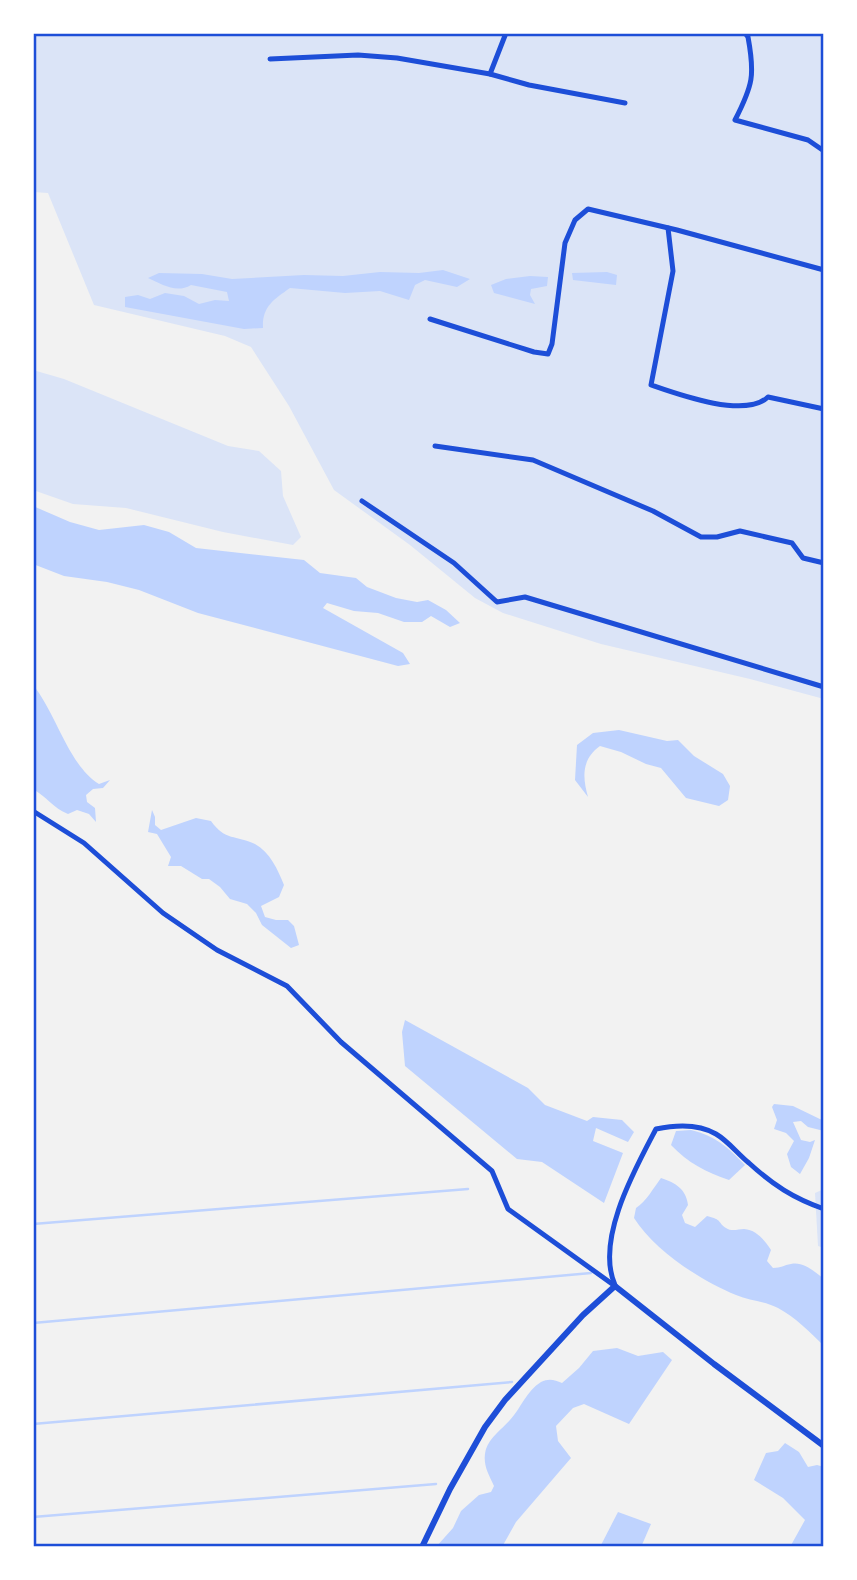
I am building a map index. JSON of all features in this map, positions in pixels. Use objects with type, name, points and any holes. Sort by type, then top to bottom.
[{"type":"street","points":[[491,74],[506,33]]},
{"type":"street","points":[[745,33],[754,69],[748,95],[735,120],[808,140],[824,150]]},
{"type":"street","points":[[270,59],[358,55],[397,58],[491,74],[529,85],[625,103]]},
{"type":"street","points":[[430,319],[548,354],[552,344],[565,243],[575,220],[588,209],[824,270]]},
{"type":"street","points":[[668,228],[673,271],[651,385],[691,399],[739,406],[762,403],[768,397],[824,409]]},
{"type":"street","points":[[435,446],[485,451],[533,460],[653,511],[701,537],[717,537],[740,531],[792,543],[803,558],[824,563]]},
{"type":"street","points":[[362,501],[454,563],[497,602],[526,597],[686,648],[824,687]]},
{"type":"street","points":[[33,811],[84,843],[163,913],[217,950],[287,986],[341,1042],[492,1171],[508,1209],[615,1286],[824,1446]]},
{"type":"street","points":[[615,1286],[610,1274],[608,1251],[614,1222],[656,1129],[671,1126],[699,1128],[715,1133],[778,1187],[796,1199],[824,1209]]},
{"type":"street","points":[[422,1547],[450,1489],[485,1427],[505,1400],[583,1315],[615,1286]]},
{"type":"shaded area","points":[[33,33],[824,33],[824,699],[601,644],[503,613],[475,598],[410,545],[334,490],[289,406],[251,347],[225,336],[94,305],[48,193],[33,192]]},
{"type":"shaded area","points":[[33,370],[64,379],[228,446],[259,451],[281,471],[283,496],[301,537],[293,545],[223,532],[126,508],[73,504],[33,490]]},
{"type":"shaded area","points":[[824,1189],[824,1248],[818,1246],[815,1193]]},
{"type":"water","points":[[443,270],[470,279],[457,287],[425,280],[415,285],[409,300],[380,291],[345,293],[290,288],[278,296],[267,309],[263,328],[244,329],[125,307],[125,297],[138,295],[150,299],[165,293],[184,296],[199,304],[215,300],[229,301],[227,292],[191,285],[174,288],[148,278],[159,273],[202,274],[232,279]]},
{"type":"water","points":[[607,272],[617,275],[616,285],[573,280],[572,273]]},
{"type":"water","points":[[548,277],[547,286],[531,289],[530,295],[535,304],[494,293],[491,285],[506,279]]},
{"type":"water","points":[[33,506],[70,522],[99,530],[144,525],[169,532],[196,548],[304,560],[320,573],[356,578],[367,587],[396,598],[417,602],[428,600],[446,610],[460,623],[450,627],[431,616],[422,622],[404,622],[378,613],[354,611],[327,603],[323,608],[403,653],[410,664],[398,666],[198,613],[139,590],[64,576],[33,564]]},
{"type":"water","points":[[33,685],[79,765],[99,784],[110,780],[103,788],[93,789],[86,795],[87,802],[95,808],[96,822],[89,814],[77,810],[68,814],[63,812],[33,789]]},
{"type":"water","points":[[619,730],[667,741],[678,740],[694,756],[723,774],[730,786],[728,800],[719,806],[686,798],[661,768],[600,746],[594,751],[585,768],[588,797],[575,780],[577,745],[593,733]]},
{"type":"water","points":[[152,810],[155,825],[161,830],[196,818],[211,821],[226,835],[255,844],[265,852],[284,885],[279,897],[261,906],[265,917],[288,920],[294,926],[299,945],[291,948],[262,925],[247,904],[230,899],[209,879],[202,879],[181,866],[168,866],[171,857],[157,834],[148,832]]},
{"type":"water","points":[[405,1020],[528,1088],[545,1105],[587,1121],[593,1117],[622,1120],[634,1132],[628,1142],[596,1128],[593,1141],[623,1153],[604,1203],[542,1162],[517,1159],[405,1066],[402,1032]]},
{"type":"water","points":[[774,1104],[793,1106],[824,1121],[824,1131],[808,1127],[801,1121],[793,1122],[801,1140],[815,1140],[800,1174],[791,1167],[787,1154],[794,1141],[786,1133],[774,1129],[777,1120],[772,1107]]},
{"type":"water","points":[[691,1130],[721,1143],[745,1165],[729,1180],[691,1162],[671,1145],[676,1131]]},
{"type":"water","points":[[661,1178],[683,1191],[688,1205],[682,1215],[685,1223],[695,1227],[707,1216],[718,1220],[728,1229],[753,1231],[771,1250],[767,1261],[773,1268],[800,1264],[824,1279],[824,1346],[802,1325],[778,1308],[736,1295],[708,1282],[653,1242],[634,1218],[636,1208]]},
{"type":"water","points":[[617,1348],[638,1356],[663,1352],[672,1360],[629,1424],[584,1404],[573,1408],[556,1426],[558,1441],[571,1458],[516,1522],[502,1547],[436,1547],[453,1528],[461,1511],[479,1495],[491,1492],[494,1486],[485,1464],[486,1449],[532,1390],[547,1380],[562,1383],[593,1351]]},
{"type":"water","points":[[785,1443],[799,1452],[808,1467],[824,1467],[824,1547],[790,1547],[805,1520],[783,1498],[754,1480],[766,1453],[778,1451]]},
{"type":"water","points":[[618,1512],[651,1524],[641,1547],[600,1547]]},
{"type":"waterway","points":[[33,1224],[468,1189]]},
{"type":"waterway","points":[[33,1323],[591,1273]]},
{"type":"waterway","points":[[33,1424],[512,1382]]},
{"type":"waterway","points":[[33,1517],[436,1484]]}]
